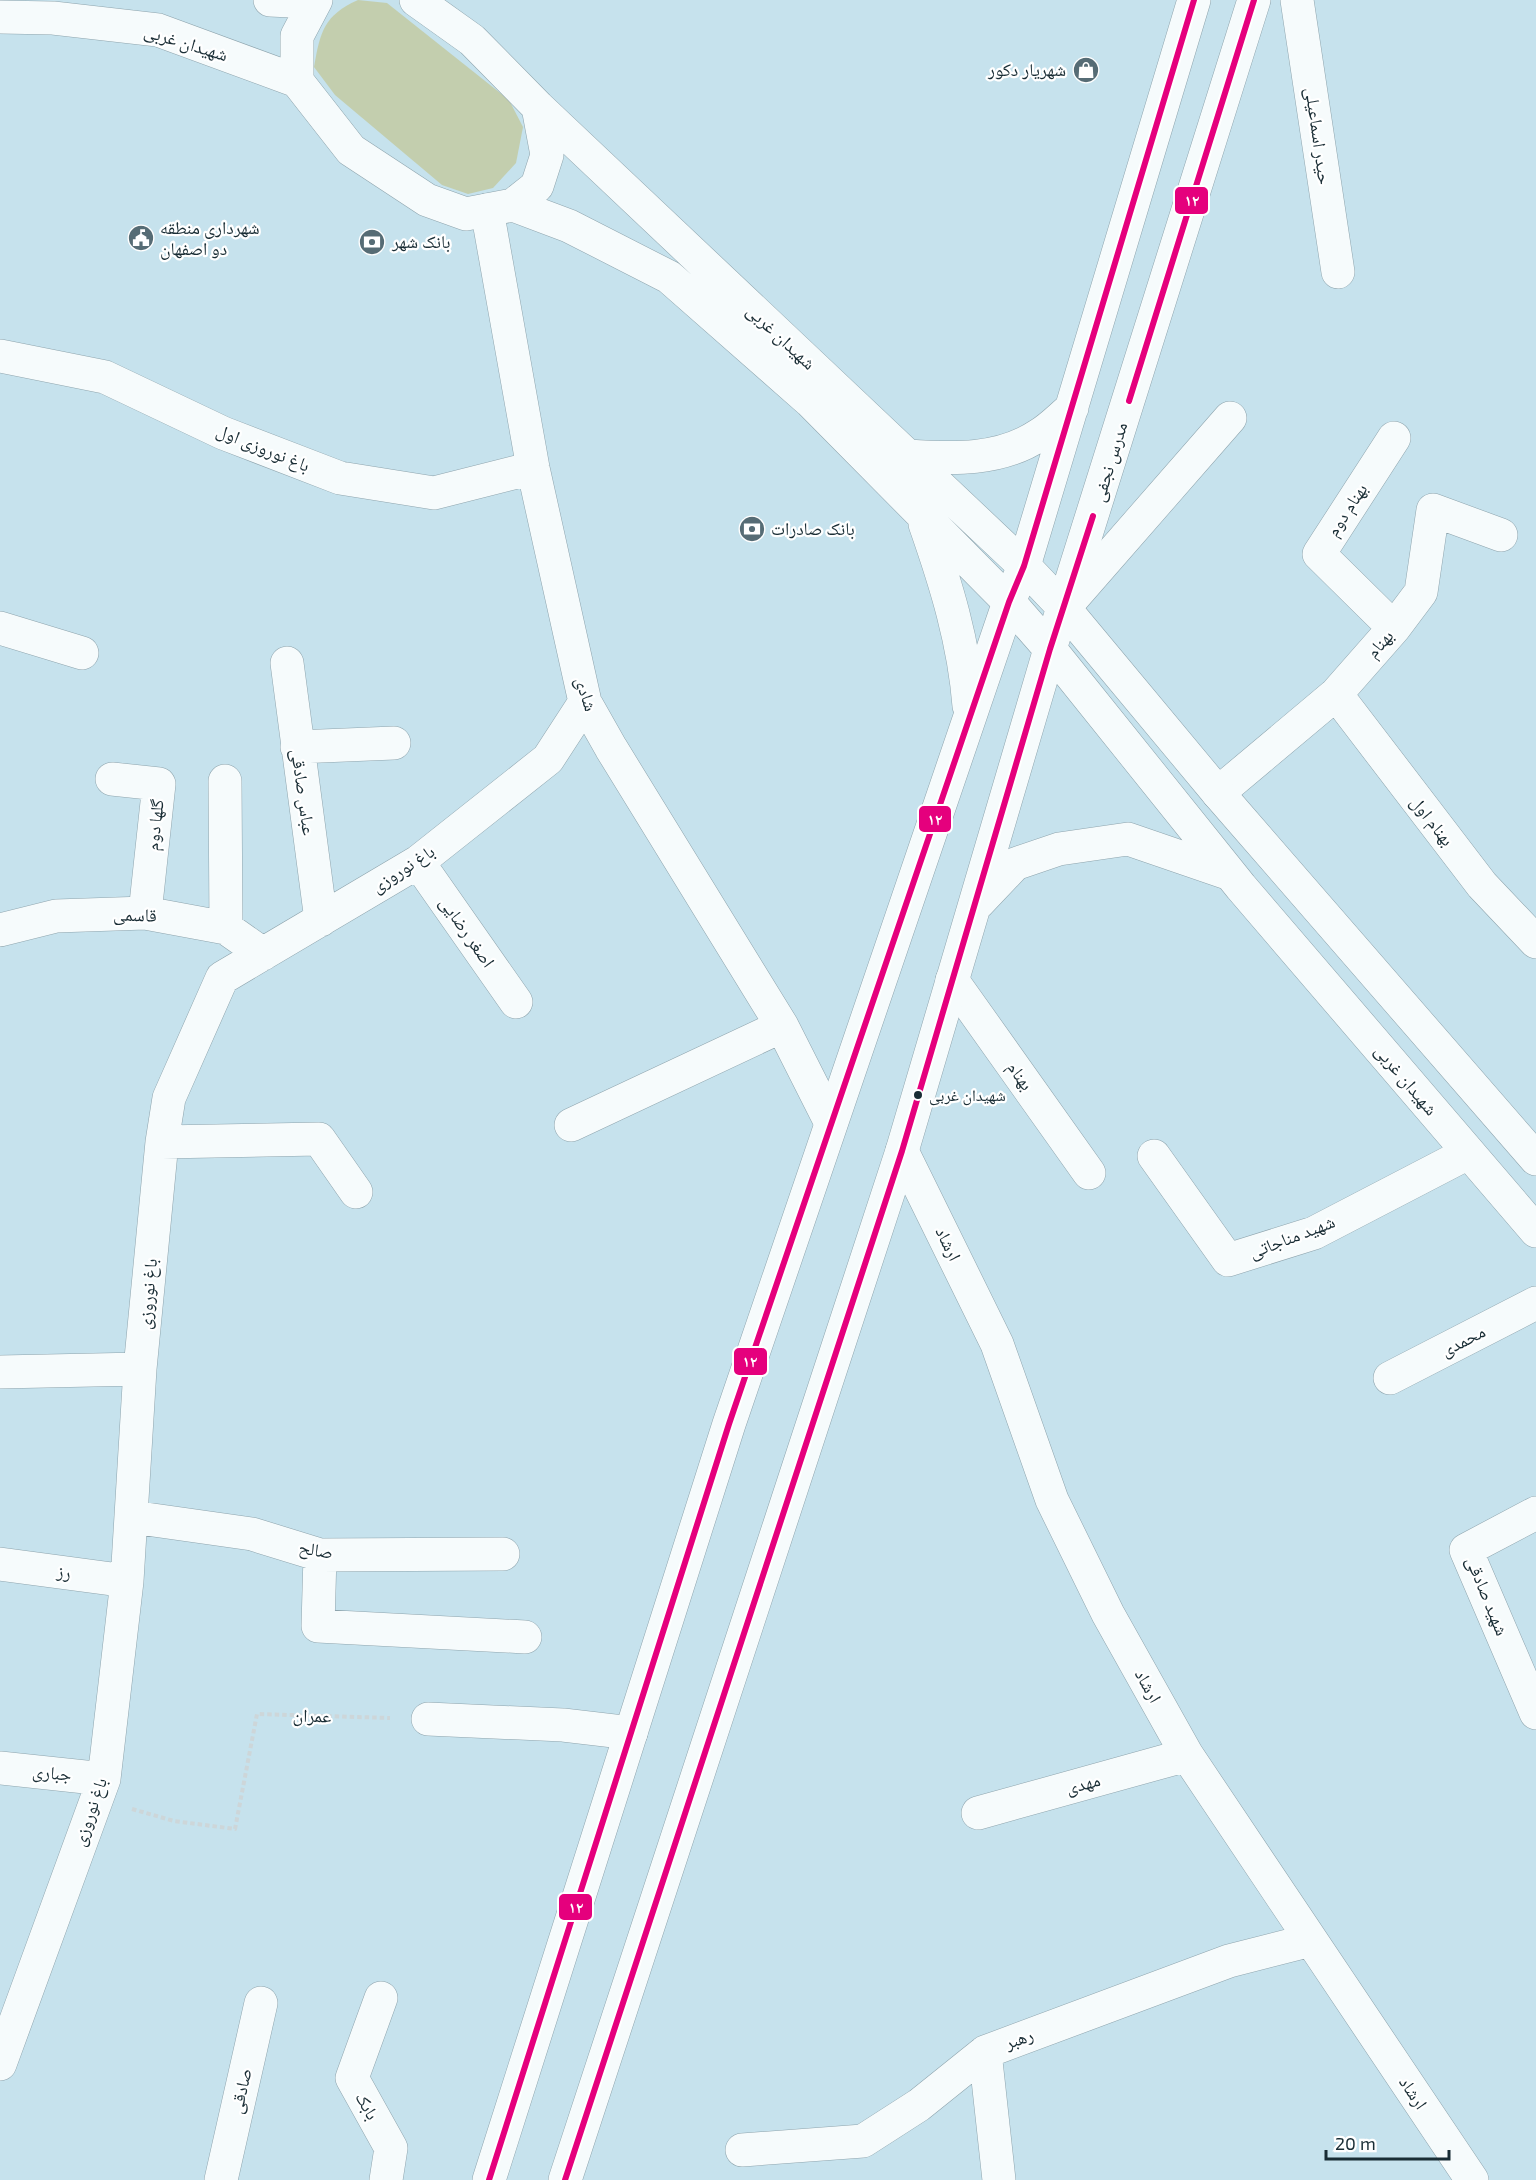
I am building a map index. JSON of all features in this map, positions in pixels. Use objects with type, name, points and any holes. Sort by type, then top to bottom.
[{"type":"street","points":[[270,0],[314,1],[297,36],[297,81],[351,150],[427,200],[466,214],[500,208],[537,186],[547,155],[538,107]]},
{"type":"street","name":"شهیدان غربی","points":[[416,0],[462,33],[1024,566],[1064,608]]},
{"type":"street","points":[[459,0],[462,33]]},
{"type":"street","points":[[489,2180],[729,1424],[1009,602],[1024,566],[1194,0]]},
{"type":"street","name":"مدرس نجفی","points":[[565,2180],[902,1151],[1050,649],[1254,0]]},
{"type":"street","name":"حیدر اسماعیلی","points":[[1297,0],[1338,272]]},
{"type":"street","name":"شهیدان غربی","points":[[0,17],[53,18],[158,30],[297,81]]},
{"type":"street","name":"شهیدان غربی","points":[[500,208],[569,226],[669,277],[810,401],[1009,602],[1050,649],[1230,874],[1536,1231]]},
{"type":"street","name":"شادی","points":[[500,208],[533,468],[585,702],[782,1026],[831,1123]]},
{"type":"street","name":"باغ نوروزی اول","points":[[0,356],[105,377],[223,433],[340,478],[434,493],[533,468]]},
{"type":"street","points":[[908,456],[955,459],[1004,453],[1039,435],[1072,408]]},
{"type":"street","points":[[1230,418],[1064,608],[1218,793],[1536,1159]]},
{"type":"street","name":"بهنام دوم","points":[[1394,438],[1319,554],[1394,628]]},
{"type":"street","name":"بهنام","points":[[1218,793],[1336,694],[1394,628],[1421,591],[1433,510],[1501,535]]},
{"type":"street","points":[[921,514],[945,579],[961,637],[970,717]]},
{"type":"street","points":[[0,628],[82,652]]},
{"type":"street","name":"عباس صادقی","points":[[287,663],[321,920]]},
{"type":"street","name":"بهنام اول","points":[[1336,694],[1482,885],[1536,942]]},
{"type":"street","name":"باغ نوروزی","points":[[0,2064],[104,1779],[127,1581],[140,1369],[162,1142],[169,1098],[222,978],[418,862],[548,759],[585,702]]},
{"type":"street","points":[[297,747],[394,743]]},
{"type":"street","name":"گلها دوم","points":[[112,779],[159,784],[145,913]]},
{"type":"street","points":[[225,782],[226,928]]},
{"type":"street","points":[[973,909],[1015,864],[1059,849],[1128,839],[1230,874]]},
{"type":"street","name":"اصغر رضایی","points":[[418,862],[516,1002]]},
{"type":"street","name":"قاسمی","points":[[0,930],[56,916],[145,913],[226,928],[263,954]]},
{"type":"street","name":"بهنام","points":[[952,980],[1089,1173]]},
{"type":"street","points":[[571,1125],[782,1026]]},
{"type":"street","points":[[162,1142],[319,1138],[356,1192]]},
{"type":"street","name":"ارشاد","points":[[902,1151],[997,1344],[1052,1500],[1108,1614],[1187,1755],[1472,2180]]},
{"type":"street","name":"شهید مناجاتی","points":[[1154,1156],[1228,1260],[1314,1233],[1468,1153]]},
{"type":"street","name":"محمدی","points":[[1390,1378],[1536,1303]]},
{"type":"street","points":[[0,1372],[140,1369]]},
{"type":"street","name":"شهید صادقی","points":[[1536,1513],[1466,1550],[1536,1713]]},
{"type":"street","name":"صالح","points":[[132,1517],[252,1534],[320,1555],[503,1554]]},
{"type":"street","points":[[320,1555],[318,1626],[525,1637]]},
{"type":"street","name":"رز","points":[[0,1564],[127,1581]]},
{"type":"street","points":[[428,1719],[563,1725],[631,1733]]},
{"type":"street","name":"مهدی","points":[[978,1813],[1187,1755]]},
{"type":"street","name":"جباری","points":[[0,1768],[104,1779]]},
{"type":"street","name":"رهبر","points":[[742,2150],[863,2141],[919,2105],[985,2052],[1230,1961],[1311,1940]]},
{"type":"street","name":"بابک","points":[[381,1998],[352,2078],[391,2148],[386,2180]]},
{"type":"street","name":"صادقی","points":[[221,2180],[261,2003]]},
{"type":"street","points":[[985,2052],[999,2180]]},
{"type":"path","name":"عمران","points":[[104,1779],[126,1808],[174,1821],[235,1828],[256,1714],[428,1719]]},
{"type":"green space","points":[[358,0],[387,3],[509,100],[523,127],[516,163],[493,188],[468,194],[442,185],[335,95],[314,67],[326,26],[338,12]]},
{"type":"transit line","name":"۱۲","points":[[489,2180],[729,1424],[1009,602],[1024,566],[1194,0]]},
{"type":"transit line","name":"۱۲","points":[[1129,401],[1254,0]]},
{"type":"transit line","name":"۱۲","points":[[565,2180],[902,1151],[1050,649],[1093,516]]},
{"type":"place","name":"شهریار دکور","points":[[1086,70]]},
{"type":"place","name":"شهرداری منطقه دو اصفهان","points":[[141,238]]},
{"type":"place","name":"بانک شهر","points":[[372,242]]},
{"type":"place","name":"بانک صادرات","points":[[752,529]]},
{"type":"place","name":"شهیدان غربی","points":[[918,1095]]}]
